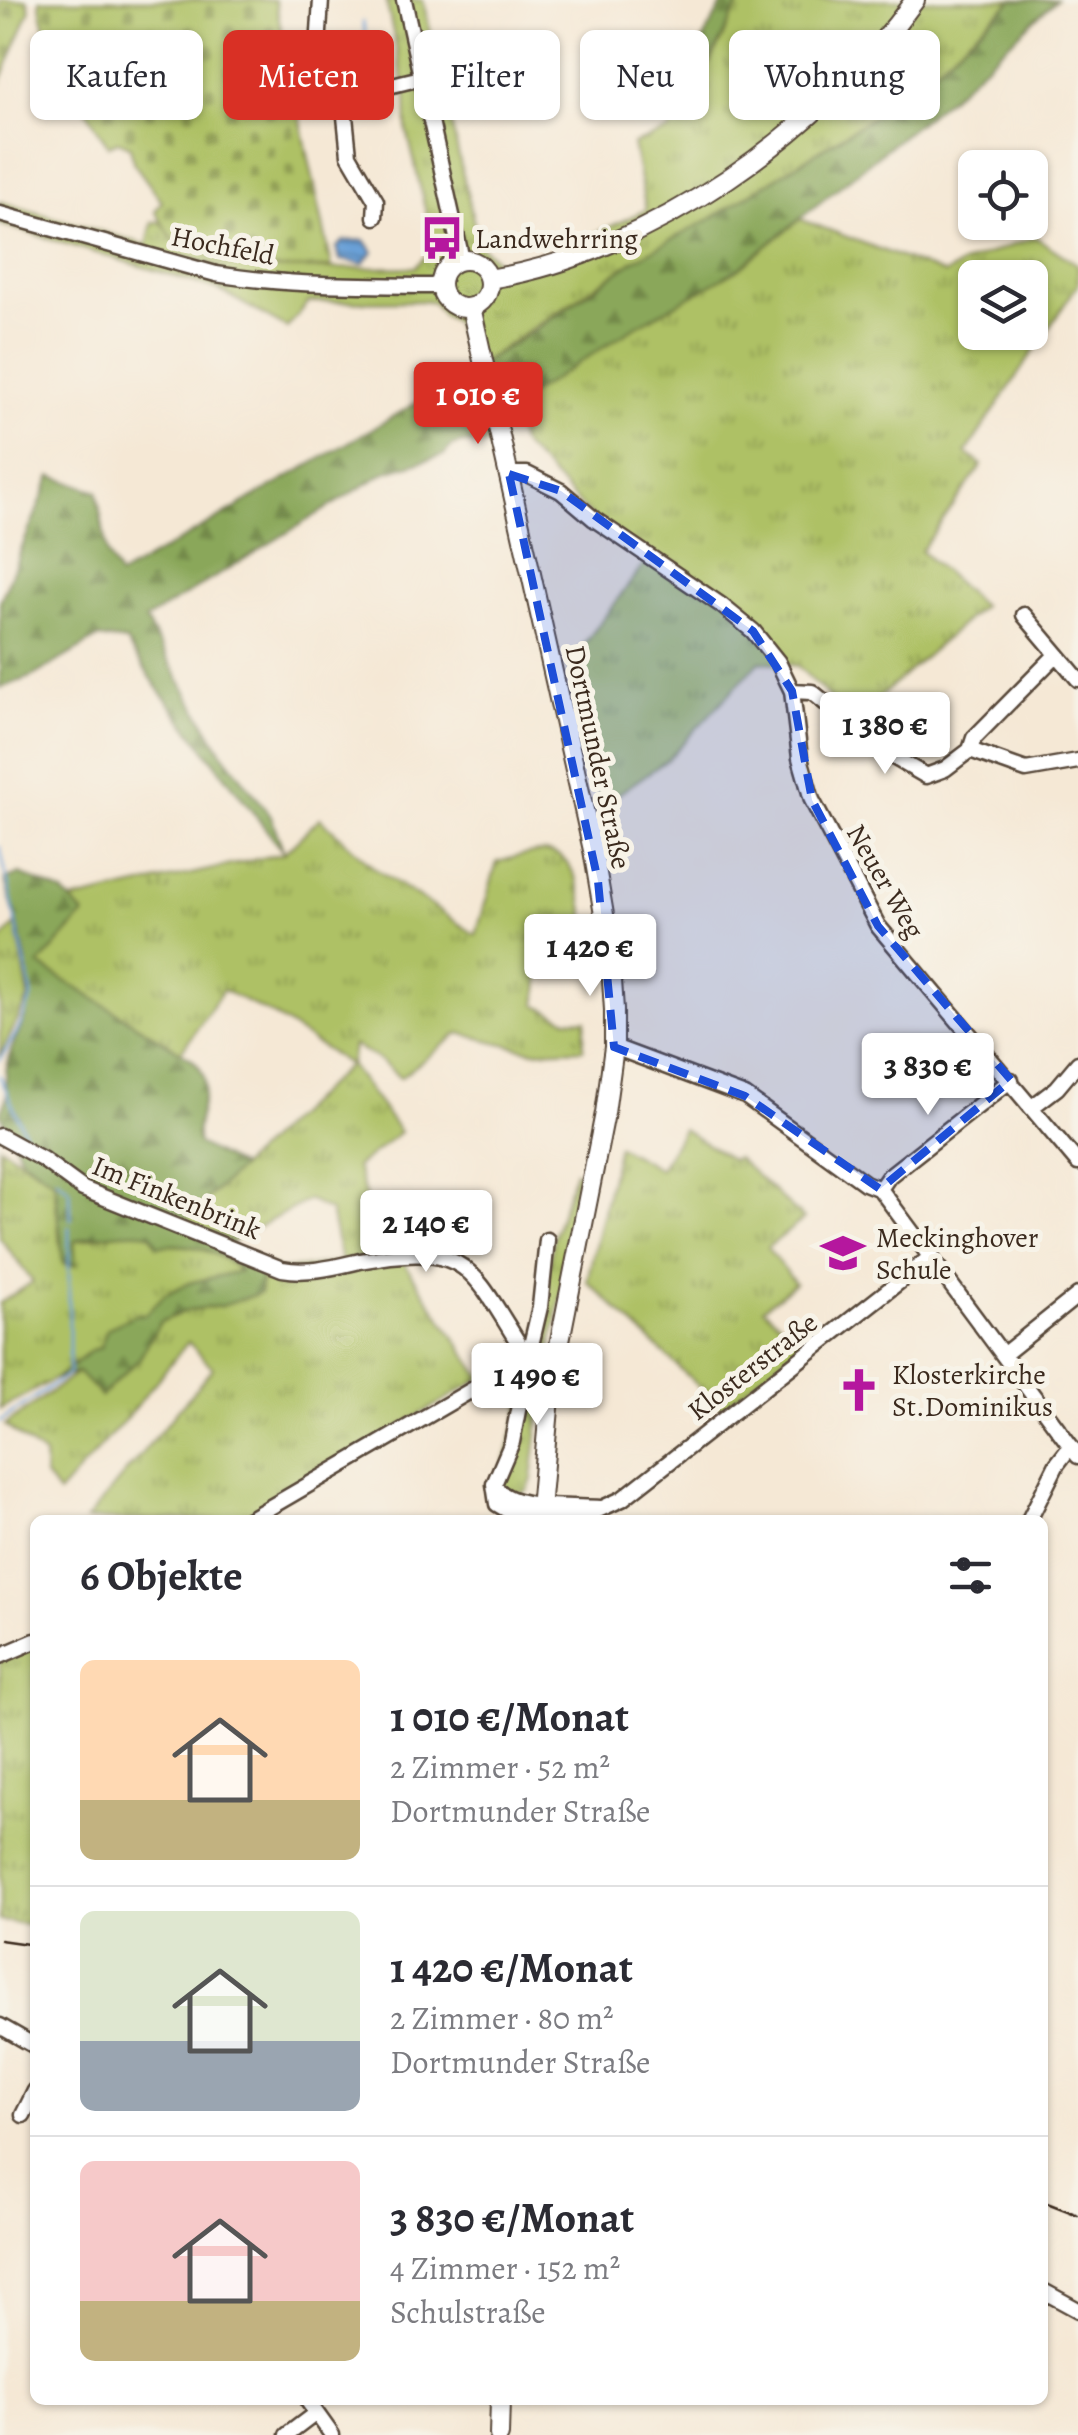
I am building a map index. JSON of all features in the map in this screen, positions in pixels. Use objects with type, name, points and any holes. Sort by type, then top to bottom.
[{"type":"main road","points":[[489,280],[601,247],[674,210],[733,173],[827,100],[915,0]]},
{"type":"main road","points":[[462,260],[482,267],[489,280],[484,300],[472,307],[450,302],[442,283],[448,268],[462,260]]},
{"type":"main road","name":"Dortmunder Straße","points":[[472,307],[596,866],[610,950],[614,1046],[594,1174],[554,1366],[539,1513]]},
{"type":"main road","points":[[498,2435],[500,2405]]},
{"type":"street","points":[[319,30],[321,0]]},
{"type":"street","points":[[404,0],[414,46]]},
{"type":"street","points":[[344,120],[348,155],[376,201],[375,218]]},
{"type":"street","points":[[430,120],[462,260]]},
{"type":"street","name":"Hochfeld","points":[[0,214],[232,277],[328,285],[442,283]]},
{"type":"street","name":"Neuer Weg","points":[[508,474],[526,474],[560,491],[634,548],[753,630],[778,662],[792,690],[800,758],[812,800],[878,926],[1078,1163]]},
{"type":"street","points":[[1024,616],[1078,679]]},
{"type":"street","points":[[792,690],[812,692],[890,755],[926,776],[945,769],[970,750],[974,738],[1057,654]]},
{"type":"street","points":[[970,750],[1026,770],[1078,761]]},
{"type":"street","points":[[614,1046],[745,1096],[865,1183],[880,1189],[1074,1451],[1057,1464],[1032,1515]]},
{"type":"street","points":[[1032,1107],[1057,1088],[1078,1063]]},
{"type":"street","points":[[880,1189],[889,1176],[1010,1080]]},
{"type":"street","name":"Im Finkenbrink","points":[[0,1136],[42,1159],[83,1189],[282,1269],[315,1270],[397,1254],[426,1252],[445,1256],[475,1277],[528,1360]]},
{"type":"street","points":[[547,1240],[536,1327],[512,1442],[494,1484],[497,1504],[514,1514],[601,1508]]},
{"type":"street","name":"Klosterstraße","points":[[588,1515],[637,1490],[932,1256]]},
{"type":"street","points":[[1004,1355],[1078,1296]]},
{"type":"street","points":[[257,1515],[528,1360]]},
{"type":"street","points":[[0,1656],[30,1643]]},
{"type":"street","points":[[0,2026],[30,2043]]},
{"type":"street","points":[[23,2115],[30,2101]]},
{"type":"street","points":[[1048,2294],[1078,2310]]},
{"type":"street","points":[[286,2435],[311,2406],[332,2435]]},
{"type":"highlighted area","points":[[509,474],[561,491],[753,631],[792,691],[812,800],[878,926],[1011,1080],[880,1189],[745,1096],[614,1047],[598,881]]},
{"type":"green space","points":[[0,0],[27,0],[30,9],[0,84]]},
{"type":"green space","points":[[40,0],[275,0],[281,30],[223,30],[223,120],[301,120],[332,267],[237,266],[189,256],[155,211],[162,202],[133,162],[130,146],[118,141],[108,146],[93,120],[203,120],[203,30],[46,30]]},
{"type":"green space","points":[[386,0],[423,0],[430,30],[414,30],[414,120],[450,120],[479,245],[504,266],[571,245],[646,210],[633,144],[669,131],[673,120],[709,120],[709,65],[741,0],[1013,0],[940,64],[940,30],[729,30],[729,120],[868,120],[712,218],[636,259],[469,371],[455,321],[442,315],[432,301],[309,302],[287,328],[217,289],[0,224],[0,202],[147,245],[152,222],[161,222],[189,256],[312,269],[415,267],[434,247],[407,130],[406,93]]},
{"type":"green space","points":[[725,0],[741,0],[709,63],[708,30]]},
{"type":"green space","points":[[1013,0],[1056,0],[940,105],[940,64]]},
{"type":"green space","points":[[868,120],[921,120],[738,269],[628,331],[517,403],[495,411],[502,447],[463,443],[451,446],[444,455],[386,472],[145,620],[220,749],[271,816],[284,853],[126,642],[98,638],[31,677],[0,688],[0,602],[51,476],[97,491],[107,554],[119,576],[454,381],[636,259],[712,218]]},
{"type":"green space","points":[[800,219],[945,274],[958,266],[958,350],[1034,350],[966,453],[982,465],[921,551],[982,606],[853,721],[798,666],[760,661],[667,760],[601,806],[569,664],[649,558],[594,519],[520,443],[513,405],[628,331],[738,269]]},
{"type":"green space","points":[[1027,240],[1040,240],[1078,265],[1078,284],[1048,329],[1048,260],[972,260]]},
{"type":"green space","points":[[320,818],[374,868],[476,935],[497,862],[539,852],[559,856],[570,866],[582,900],[590,970],[542,960],[536,1005],[566,1019],[586,1020],[583,1049],[533,1051],[459,1033],[400,1078],[353,1045],[350,1065],[400,1132],[356,1167],[384,1253],[341,1262],[330,1211],[308,1200],[233,1241],[182,1221],[349,1065],[271,1014],[223,990],[181,1052],[39,965],[84,915],[71,901],[284,853]]},
{"type":"green space","points":[[20,874],[62,892],[84,914],[39,965],[192,1059],[201,1069],[205,1090],[198,1144],[241,1167],[183,1221],[233,1241],[231,1248],[263,1262],[260,1293],[222,1306],[188,1310],[160,1322],[139,1359],[101,1396],[78,1372],[55,1379],[100,1348],[107,1329],[134,1315],[146,1314],[164,1295],[189,1283],[240,1271],[212,1252],[191,1246],[157,1246],[151,1234],[143,1233],[81,1239],[74,1242],[76,1265],[63,1264],[55,1181],[22,1159],[0,1113],[7,1096],[7,1066],[29,995],[25,954],[5,880]]},
{"type":"green space","points":[[16,924],[29,997],[0,1056],[0,942]]},
{"type":"green space","points":[[683,1129],[732,1160],[736,1157],[804,1219],[767,1248],[795,1283],[763,1308],[803,1343],[722,1408],[587,1281],[618,1146],[660,1169]]},
{"type":"green space","points":[[0,1146],[54,1181],[60,1243],[139,1232],[151,1234],[157,1246],[202,1249],[241,1272],[189,1283],[165,1295],[146,1314],[134,1315],[100,1348],[55,1379],[0,1409],[0,1303],[33,1282],[0,1238]]},
{"type":"green space","points":[[575,1171],[587,1175],[547,1363],[534,1361],[554,1235]]},
{"type":"green space","points":[[399,1255],[482,1378],[249,1515],[90,1515],[213,1368],[188,1342],[58,1494],[45,1476],[44,1456],[5,1425],[78,1372],[100,1395],[139,1359],[160,1322],[188,1310],[222,1306],[263,1262],[280,1270]]},
{"type":"green space","points":[[532,1367],[545,1369],[532,1479],[528,1490],[516,1496],[501,1486],[502,1472]]},
{"type":"green space","points":[[30,1648],[30,1924],[0,1921],[0,1660]]},
{"type":"water","points":[[365,240],[373,252],[363,264],[340,260],[337,247],[344,241]]},
{"type":"waterway","points":[[363,22],[364,30]]},
{"type":"waterway","points":[[0,847],[32,996],[0,1060]]},
{"type":"waterway","points":[[0,1076],[29,1143]]},
{"type":"waterway","points":[[56,1178],[70,1190],[71,1220]]},
{"type":"waterway","points":[[0,1421],[69,1374],[69,1227]]},
{"type":"railway","points":[[0,1940],[30,1944]]},
{"type":"railway","points":[[1048,2203],[1078,2215]]},
{"type":"place","name":"Landwehrring","points":[[442,238]]},
{"type":"place","name":"Meckinghover Schule","points":[[843,1253]]},
{"type":"place","name":"Klosterkirche St.Dominikus","points":[[859,1390]]}]
